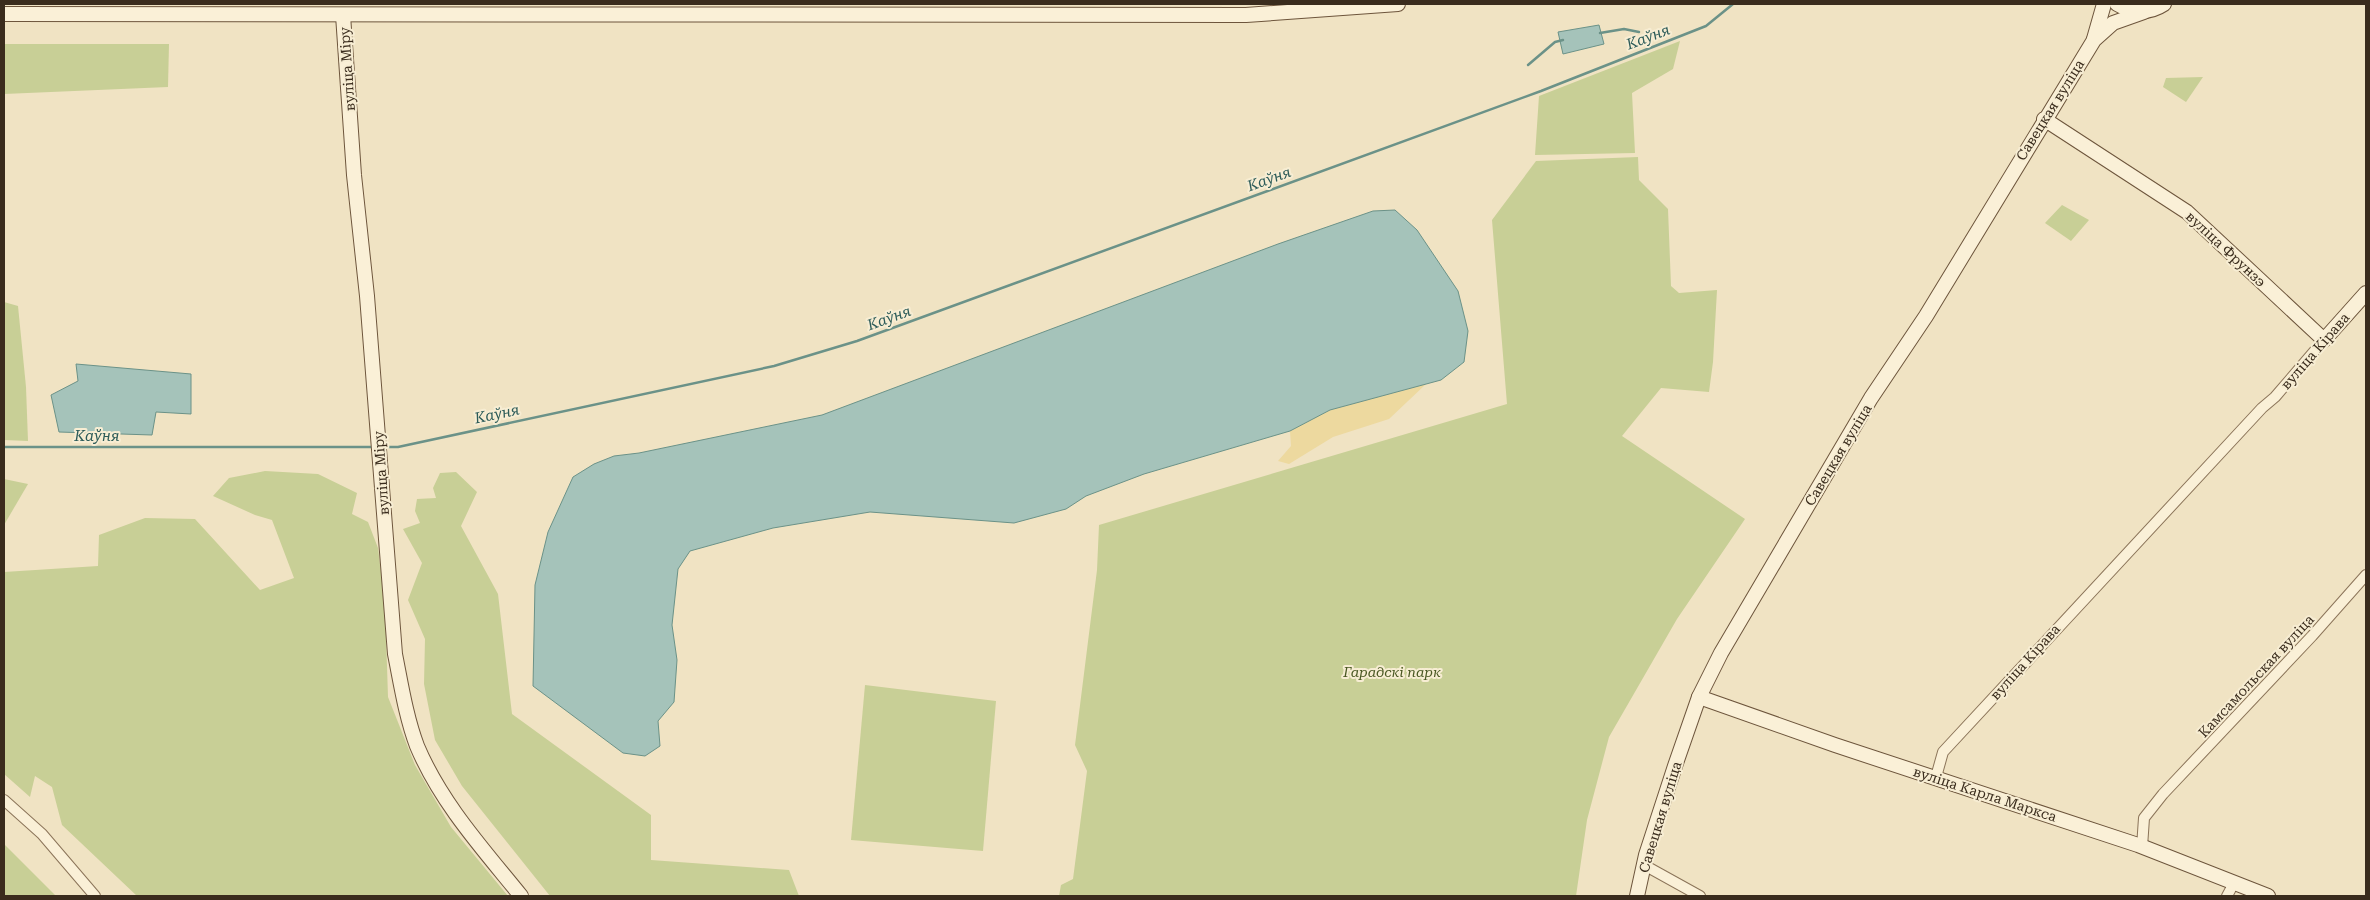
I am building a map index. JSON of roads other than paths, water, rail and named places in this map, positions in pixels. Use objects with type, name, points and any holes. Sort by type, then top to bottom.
[{"type":"main road","name":"вуліца Міру","points":[[10,14],[343,15],[1281,8],[1398,4]]},
{"type":"main road","name":"Савецкая вуліца","points":[[2094,40],[2104,4]]},
{"type":"main road","points":[[2117,4],[2126,9],[2144,12]]},
{"type":"main road","name":"Савецкая вуліца","points":[[1637,896],[1644,864],[1699,697],[1721,653],[1872,398],[1926,316],[2044,119],[2094,40],[2113,23],[2164,4]]},
{"type":"main road","name":"вуліца Міру","points":[[343,15],[354,175],[367,296],[395,654],[404,700],[417,745],[444,799],[521,896]]},
{"type":"main road","name":"вуліца Фрунзэ","points":[[2044,119],[2187,212],[2324,340]]},
{"type":"main road","name":"вуліца Кірава","points":[[2324,340],[2366,293]]},
{"type":"main road","name":"вуліца Карла Маркса","points":[[1699,697],[1835,745],[2142,847],[2268,896]]},
{"type":"street","name":"вуліца Кірава","points":[[1936,777],[1943,752],[2262,408],[2275,397],[2324,340]]},
{"type":"street","name":"Камсамольская вуліца","points":[[2142,847],[2144,818],[2163,794],[2312,636],[2366,574]]},
{"type":"street","points":[[4,800],[42,834],[95,896]]},
{"type":"street","points":[[1644,864],[1700,896]]},
{"type":"street","points":[[2227,896],[2234,883]]},
{"type":"water","points":[[1599,25],[1604,44],[1563,54],[1558,32]]},
{"type":"water","points":[[1395,210],[1417,230],[1458,291],[1468,331],[1464,362],[1441,380],[1330,410],[1290,431],[1144,474],[1086,496],[1066,509],[1014,523],[870,512],[773,528],[690,551],[678,569],[672,625],[677,660],[674,702],[658,721],[660,746],[645,756],[623,753],[533,686],[535,585],[548,532],[573,477],[594,464],[614,456],[639,453],[822,415],[1278,244],[1373,211]]},
{"type":"water","points":[[76,364],[191,374],[191,414],[156,412],[152,435],[59,432],[51,395],[78,381]]},
{"type":"waterway","name":"Каўня","points":[[383,447],[398,447],[774,366],[857,341],[1541,91],[1706,26],[1733,4]]},
{"type":"waterway","points":[[1600,33],[1624,29],[1639,32]]},
{"type":"waterway","points":[[1528,65],[1555,42],[1563,40]]},
{"type":"waterway","name":"Каўня","points":[[4,447],[375,447]]},
{"type":"park label","name":"Гарадскі парк","points":[[1392,672]]}]
